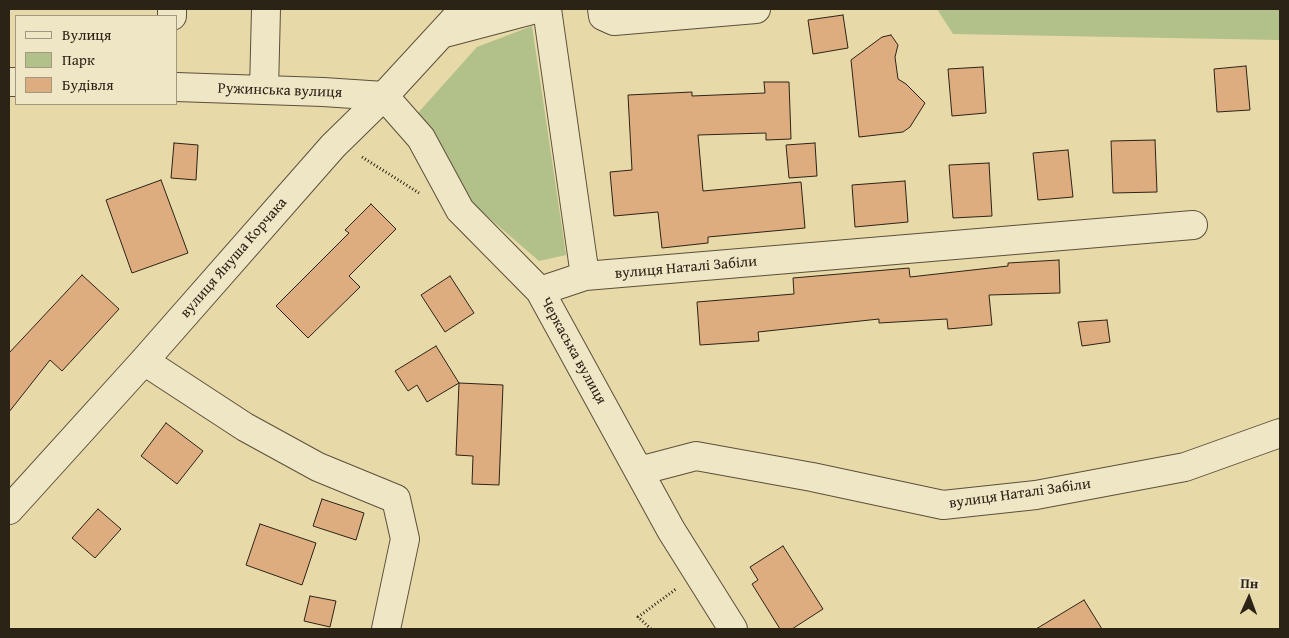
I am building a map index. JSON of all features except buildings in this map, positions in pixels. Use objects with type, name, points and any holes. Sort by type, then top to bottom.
[{"type":"street","points":[[264,90],[266,9]]},
{"type":"street","name":"вулиця Януша Корчака","points":[[9,510],[144,361],[333,146],[384,96],[464,9]]},
{"type":"street","points":[[441,34],[536,9]]},
{"type":"street","points":[[546,9],[585,276]]},
{"type":"street","points":[[602,9],[603,16],[614,21],[756,9]]},
{"type":"street","name":"Ружинська вулиця","points":[[178,87],[384,96]]},
{"type":"street","name":"Черкаська вулиця","points":[[384,96],[421,138],[460,210],[540,291],[671,530],[733,629]]},
{"type":"street","name":"вулиця Наталі Забіли","points":[[540,291],[585,276],[1193,225]]},
{"type":"street","points":[[144,361],[245,427],[318,467],[396,499],[405,539],[386,629]]},
{"type":"street","name":"вулиця Наталі Забіли","points":[[639,471],[696,456],[812,477],[943,505],[1036,495],[1185,467],[1280,433]]},
{"type":"path","points":[[362,158],[426,198]]},
{"type":"path","points":[[651,629],[638,617],[681,585]]},
{"type":"green space","points":[[937,9],[1280,9],[1280,40],[953,34]]},
{"type":"green space","points":[[532,26],[566,255],[539,261],[473,204],[433,130],[417,114],[477,47]]}]
